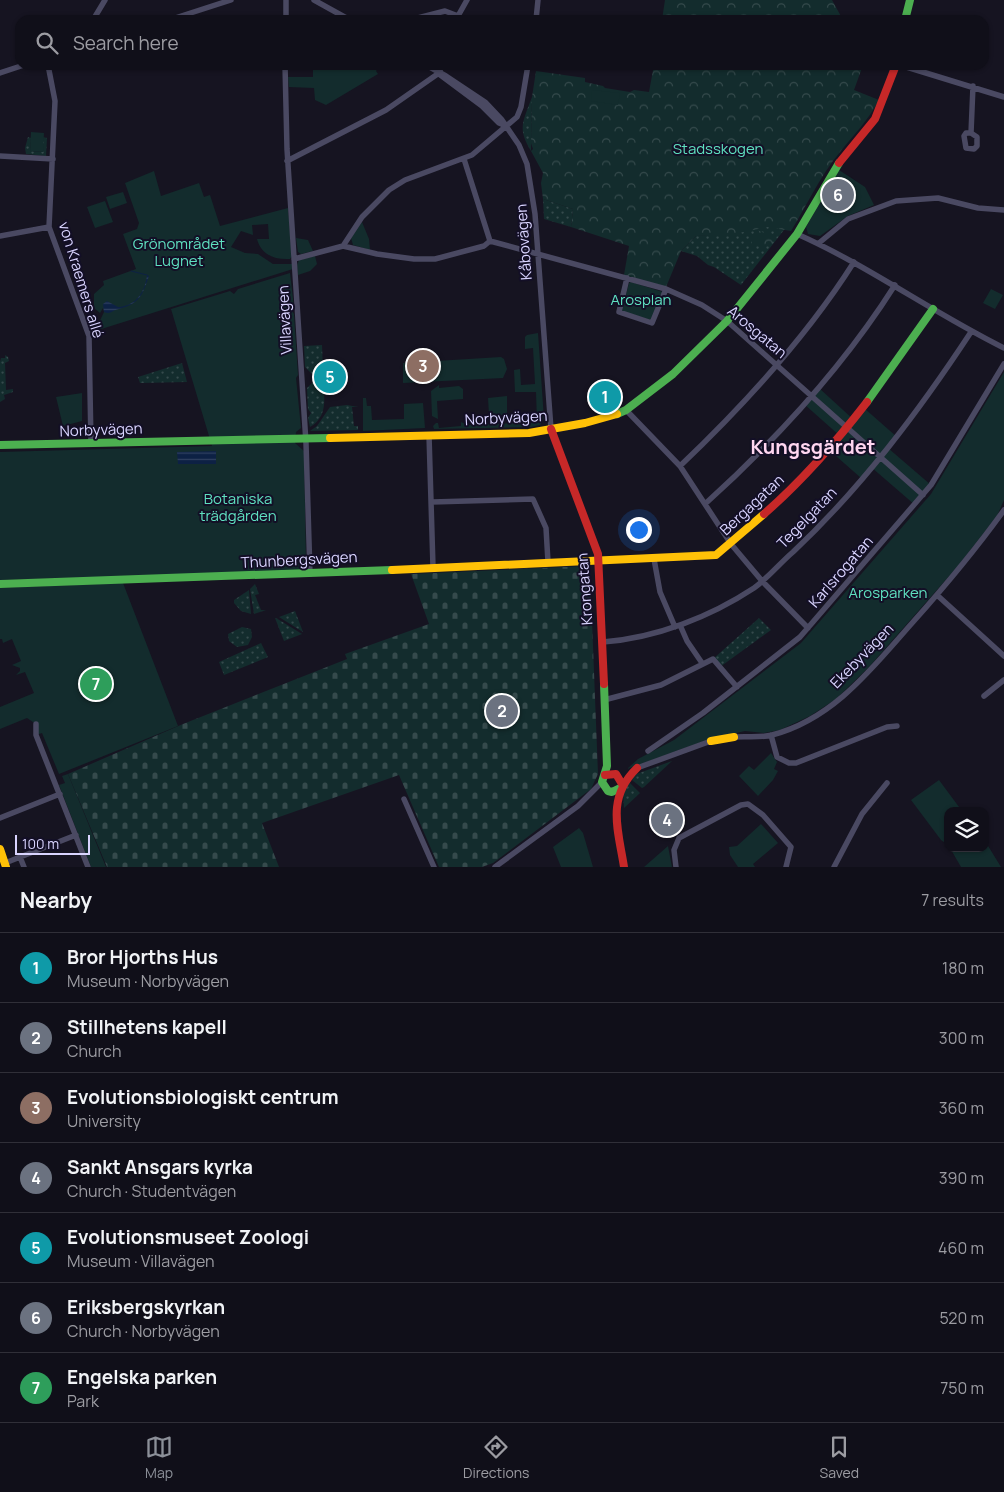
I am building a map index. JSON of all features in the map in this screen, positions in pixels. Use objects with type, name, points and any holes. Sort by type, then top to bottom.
[{"type":"street","points":[[96,15],[105,0]]},
{"type":"street","points":[[184,15],[231,0]]},
{"type":"street","points":[[286,0],[286,15]]},
{"type":"street","points":[[314,0],[341,15]]},
{"type":"street","points":[[461,15],[467,0]]},
{"type":"street","points":[[536,15],[538,0]]},
{"type":"street","points":[[906,15],[910,0]]},
{"type":"street","points":[[429,15],[445,11],[454,15]]},
{"type":"street","points":[[0,73],[15,68]]},
{"type":"street","name":"von Kraemers allé","points":[[49,70],[55,101],[50,227],[88,336],[91,444]]},
{"type":"street","name":"Villavägen","points":[[285,70],[287,161],[305,438],[310,574]]},
{"type":"street","name":"Kåbovägen","points":[[434,70],[482,106],[499,123],[506,126],[519,145],[527,164],[534,207],[551,429]]},
{"type":"street","points":[[287,161],[386,110],[439,73],[440,70]]},
{"type":"street","points":[[343,246],[362,217],[389,190],[413,177],[472,155],[506,126],[520,112],[527,70]]},
{"type":"street","name":"Norbyvägen","points":[[0,445],[529,432],[608,418],[626,410],[673,374],[727,321],[796,234],[838,163],[875,119],[896,70]]},
{"type":"street","points":[[916,70],[1004,97]]},
{"type":"street","points":[[971,134],[972,86]]},
{"type":"street","points":[[0,156],[53,159]]},
{"type":"street","points":[[294,259],[343,246],[393,257],[435,259],[484,246],[490,241],[464,159]]},
{"type":"street","points":[[819,243],[848,220],[896,201],[938,198],[978,208],[1004,210]]},
{"type":"street","points":[[0,236],[50,227]]},
{"type":"street","points":[[796,234],[819,243],[854,262],[971,332],[1004,348]]},
{"type":"street","name":"Arosgatan","points":[[490,241],[666,289],[702,305],[727,321],[923,495]]},
{"type":"street","points":[[680,466],[720,428],[777,365],[831,297],[854,262]]},
{"type":"street","points":[[627,278],[619,312],[652,323],[666,289]]},
{"type":"street","points":[[705,504],[754,460],[812,396],[852,348],[895,286]]},
{"type":"street","name":"Bergagatan","points":[[598,560],[716,555],[731,544],[785,495],[847,428],[889,374],[933,309]]},
{"type":"street","name":"Tegelgatan","points":[[602,642],[632,639],[677,626],[724,604],[762,581],[815,531],[880,457],[926,400],[971,332]]},
{"type":"street","name":"Karlsrogatan","points":[[648,751],[737,687],[786,649],[808,628],[923,495],[947,462],[1004,364]]},
{"type":"street","points":[[626,410],[680,466],[731,544],[762,581],[808,628]]},
{"type":"street","name":"Krongatan","points":[[551,429],[552,436],[594,537],[598,560],[608,755],[604,778]]},
{"type":"street","points":[[429,435],[433,567]]},
{"type":"street","points":[[432,502],[533,499],[546,528],[548,562]]},
{"type":"street","name":"Ekebyvägen","points":[[616,773],[637,768],[710,741],[734,737],[771,735],[812,718],[851,690],[937,595],[1004,510]]},
{"type":"street","points":[[654,559],[660,592],[677,626],[702,663]]},
{"type":"street","name":"Thunbergsvägen","points":[[0,584],[310,574],[598,560]]},
{"type":"street","points":[[937,595],[1004,656]]},
{"type":"street","points":[[604,700],[661,685],[713,659],[737,687]]},
{"type":"street","points":[[984,696],[1004,680]]},
{"type":"street","points":[[36,724],[36,735],[88,867]]},
{"type":"street","points":[[771,735],[777,757],[789,763],[796,763],[887,727],[897,726]]},
{"type":"street","name":"Krongatan","points":[[608,755],[616,773]]},
{"type":"street","name":"Ekebyvägen","points":[[621,786],[637,768]]},
{"type":"street","points":[[495,867],[590,796],[604,778],[616,773],[621,778],[621,786],[616,808]]},
{"type":"street","points":[[604,778],[616,808],[624,867]]},
{"type":"street","points":[[834,867],[862,814],[887,783]]},
{"type":"street","points":[[590,796],[608,791],[612,792],[621,786]]},
{"type":"street","points":[[0,818],[60,794]]},
{"type":"street","points":[[404,799],[434,867]]},
{"type":"street","points":[[676,867],[674,850],[679,838],[748,804],[763,815],[791,847],[786,867]]},
{"type":"street","points":[[0,849],[6,865],[20,857],[76,835]]},
{"type":"street","points":[[20,857],[24,867]]},
{"type":"green space","points":[[665,0],[832,0],[840,15],[663,15]]},
{"type":"green space","points":[[313,70],[377,70],[378,74],[326,105],[315,100],[314,88],[289,87],[288,77],[313,77]]},
{"type":"green space","name":"Stadsskogen","points":[[653,70],[861,70],[854,90],[879,100],[826,171],[791,231],[767,227],[729,235],[696,236],[681,251],[666,287],[624,275],[629,246],[571,227],[573,209],[543,199],[541,183],[543,173],[531,151],[533,149],[531,143],[532,97],[536,71],[585,78],[585,82],[605,88],[630,92],[634,90],[649,92]]},
{"type":"green space","points":[[592,90],[620,93],[618,105],[591,101]]},
{"type":"green space","points":[[532,97],[531,151],[524,136],[523,125]]},
{"type":"green space","points":[[31,132],[44,133],[43,152],[30,151]]},
{"type":"green space","points":[[28,137],[31,138],[30,151],[43,152],[43,137],[47,138],[46,156],[26,154],[25,148]]},
{"type":"green space","points":[[839,170],[865,187],[874,205],[848,216],[820,236],[808,234],[806,227]]},
{"type":"green space","name":"Grönområdet Lugnet","points":[[154,171],[161,196],[199,183],[204,197],[210,195],[220,226],[288,208],[292,256],[290,259],[279,259],[265,253],[262,249],[257,239],[269,239],[268,224],[252,225],[253,235],[241,231],[231,247],[245,253],[258,254],[273,264],[292,264],[293,269],[95,331],[104,312],[103,308],[100,313],[94,308],[94,294],[104,285],[103,281],[136,269],[123,234],[137,229],[139,223],[125,183]]},
{"type":"green space","points":[[123,192],[127,203],[110,209],[106,197]]},
{"type":"green space","points":[[543,199],[573,209],[571,227],[544,219]]},
{"type":"green space","points":[[105,201],[113,222],[95,228],[87,207]]},
{"type":"green space","points":[[751,216],[785,227],[741,285],[697,256],[681,251],[696,236],[727,235],[738,230]]},
{"type":"green space","points":[[362,222],[369,239],[370,250],[353,245],[351,238]]},
{"type":"green space","points":[[757,230],[770,235],[773,242],[767,243],[763,247],[752,245],[752,240]]},
{"type":"green space","points":[[296,238],[308,240],[313,251],[301,254],[298,252]]},
{"type":"green space","points":[[315,256],[317,264],[310,271],[298,275],[297,265],[299,260]]},
{"type":"green space","name":"Botaniska trädgården","points":[[290,273],[294,307],[291,309],[294,314],[298,375],[296,378],[301,428],[296,432],[295,443],[304,451],[306,563],[300,572],[0,580],[0,452],[212,446],[171,309],[230,291],[234,294],[238,289]]},
{"type":"green space","name":"Arosplan","points":[[629,283],[663,292],[651,320],[622,311]]},
{"type":"green space","points":[[991,289],[1003,295],[995,309],[983,303]]},
{"type":"green space","points":[[538,333],[544,419],[540,425],[531,427],[434,429],[433,426],[436,423],[438,423],[439,428],[461,426],[461,422],[468,425],[537,422],[536,392],[515,392],[514,370],[520,369],[521,385],[535,384],[533,348],[525,349],[525,337]]},
{"type":"green space","points":[[322,345],[323,372],[312,374],[305,367],[304,346]]},
{"type":"green space","points":[[5,355],[9,361],[5,363],[6,390],[13,389],[13,392],[4,395],[5,399],[0,402],[0,362],[1,358],[5,358]]},
{"type":"green space","points":[[501,357],[504,359],[507,369],[503,378],[403,383],[403,363]]},
{"type":"green space","points":[[182,363],[187,382],[140,383],[138,377]]},
{"type":"green space","name":"Arosparken","points":[[1004,372],[1004,500],[997,516],[958,566],[868,668],[836,699],[810,716],[780,730],[764,733],[745,731],[710,739],[627,769],[638,759],[674,740],[801,643],[931,494]]},
{"type":"green space","points":[[313,382],[323,383],[324,408],[319,419],[310,427],[308,418],[311,413],[308,409],[307,388]]},
{"type":"green space","points":[[439,385],[439,388],[459,386],[463,389],[463,399],[437,401],[438,419],[432,416],[431,391]]},
{"type":"green space","points":[[819,388],[854,420],[864,408],[897,437],[888,448],[931,485],[915,505],[871,467],[861,478],[828,449],[840,436],[804,404]]},
{"type":"green space","points":[[82,393],[82,421],[63,426],[56,397]]},
{"type":"green space","points":[[507,396],[507,415],[492,415],[492,420],[470,418],[489,415],[488,398]]},
{"type":"green space","points":[[363,398],[366,398],[367,406],[371,406],[372,420],[404,419],[404,404],[423,403],[425,428],[363,431]]},
{"type":"green space","points":[[347,405],[358,407],[352,407],[354,426],[358,426],[358,430],[310,431],[317,426],[330,407]]},
{"type":"green space","points":[[586,566],[590,570],[598,774],[591,789],[493,863],[482,867],[439,867],[399,775],[262,823],[279,867],[107,867],[68,774],[183,724],[347,659],[345,654],[429,624],[411,574]]},
{"type":"green space","points":[[123,583],[178,726],[59,774],[42,733],[36,735],[36,724],[27,718],[0,729],[0,707],[34,693],[25,672],[16,675],[20,668],[12,665],[21,661],[12,639],[3,643],[2,639],[0,639],[0,588]]},
{"type":"green space","points":[[255,584],[259,594],[255,595],[261,610],[266,610],[254,614],[250,589]]},
{"type":"green space","points":[[249,590],[251,614],[241,611],[234,603],[234,600]]},
{"type":"green space","points":[[295,611],[303,632],[279,617]]},
{"type":"green space","points":[[276,618],[302,634],[284,641]]},
{"type":"green space","points":[[759,618],[771,630],[720,667],[713,659]]},
{"type":"green space","points":[[242,627],[251,629],[252,637],[248,645],[237,647],[229,641],[228,634]]},
{"type":"green space","points":[[261,643],[268,657],[224,675],[219,662]]},
{"type":"green space","points":[[771,753],[777,762],[774,769],[778,771],[773,780],[758,796],[739,776],[749,766],[754,770]]},
{"type":"green space","points":[[672,761],[642,788],[632,780],[631,776]]},
{"type":"green space","points":[[68,774],[106,867],[91,867],[59,785],[65,783],[62,776]]},
{"type":"green space","points":[[627,780],[640,793],[624,808],[623,792]]},
{"type":"green space","points":[[939,780],[959,807],[944,807],[944,842],[941,840],[911,800]]},
{"type":"green space","points":[[761,824],[778,843],[753,864],[755,867],[738,867],[730,855],[729,847],[737,846]]},
{"type":"green space","points":[[579,828],[583,833],[593,867],[561,867],[553,847]]},
{"type":"green space","points":[[668,846],[672,867],[644,867]]},
{"type":"green space","points":[[989,848],[1001,867],[961,867],[952,852],[989,852]]},
{"type":"water","points":[[147,275],[149,276],[144,289],[139,298],[136,301],[110,313],[104,312],[103,304],[107,301],[118,307],[135,301],[142,292]]},
{"type":"water","points":[[216,451],[216,464],[178,464],[177,452]]},
{"type":"waterway","points":[[131,271],[147,275]]},
{"type":"traffic: fast","points":[[906,15],[910,0]]},
{"type":"traffic: fast","points":[[617,414],[626,410],[673,374],[727,321],[797,234],[839,163]]},
{"type":"traffic: fast","points":[[867,402],[933,309]]},
{"type":"traffic: fast","points":[[0,445],[330,438]]},
{"type":"traffic: fast","points":[[0,584],[392,570]]},
{"type":"traffic: fast","points":[[604,684],[607,766],[602,782],[608,791],[612,792],[620,788]]},
{"type":"traffic: slow","points":[[330,438],[529,433],[585,423],[617,414]]},
{"type":"traffic: slow","points":[[392,570],[716,555],[764,514]]},
{"type":"traffic: slow","points":[[711,741],[734,737]]},
{"type":"traffic: slow","points":[[0,849],[6,867]]},
{"type":"traffic: jam","points":[[839,163],[875,119],[894,70]]},
{"type":"traffic: jam","points":[[764,514],[818,461],[867,402]]},
{"type":"traffic: jam","points":[[551,429],[598,554],[604,684]]},
{"type":"traffic: jam","points":[[624,867],[617,827],[618,802],[627,779],[637,768]]},
{"type":"traffic: jam","points":[[605,775],[616,774],[622,784]]},
{"type":"place","name":"Eriksbergskyrkan","points":[[838,195]]},
{"type":"place","name":"Evolutionsbiologiskt centrum","points":[[423,366]]},
{"type":"place","name":"Evolutionsmuseet Zoologi","points":[[330,377]]},
{"type":"place","name":"Bror Hjorths Hus","points":[[605,397]]},
{"type":"place","name":"Engelska parken","points":[[96,684]]},
{"type":"place","name":"Stillhetens kapell","points":[[502,711]]},
{"type":"place","name":"Sankt Ansgars kyrka","points":[[667,820]]},
{"type":"district","name":"Kungsgärdet","points":[[813,447]]}]
